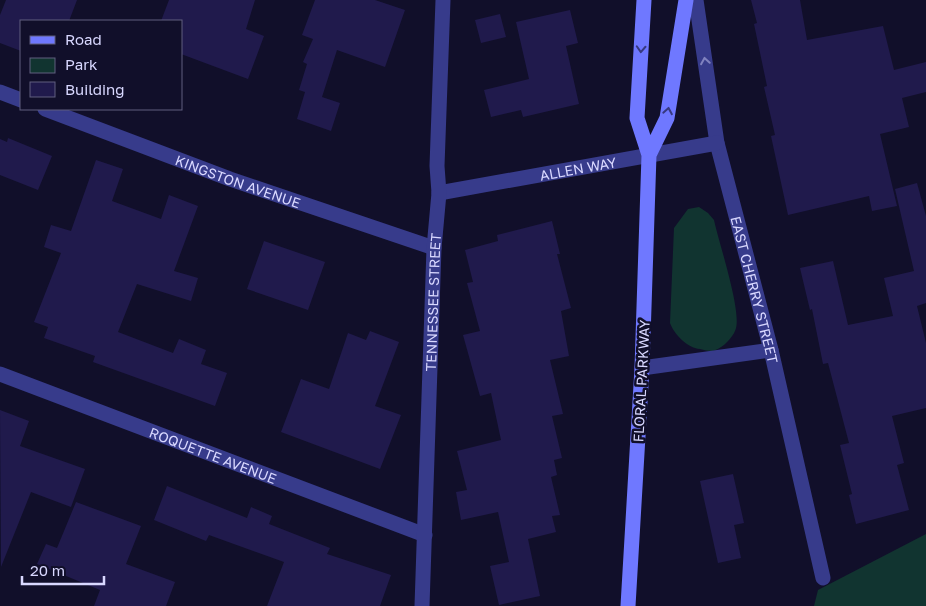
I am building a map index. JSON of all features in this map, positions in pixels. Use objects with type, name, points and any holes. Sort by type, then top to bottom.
[{"type":"street","name":"TENNESSEE STREET","points":[[422,606],[434,248],[438,192],[437,166],[443,0]]},
{"type":"street","name":"FLORAL PARKWAY","points":[[628,606],[642,368],[649,155],[637,118],[644,0]]},
{"type":"street","name":"FLORAL PARKWAY","points":[[649,155],[667,118],[686,0]]},
{"type":"street","name":"EAST CHERRY STREET","points":[[696,0],[717,144],[771,350],[824,578]]},
{"type":"street","points":[[0,92],[20,100]]},
{"type":"street","name":"KINGSTON AVENUE","points":[[48,110],[230,179],[434,248]]},
{"type":"street","name":"ALLEN WAY","points":[[438,192],[717,144]]},
{"type":"street","points":[[642,368],[771,350]]},
{"type":"street","name":"ROQUETTE AVENUE","points":[[0,374],[424,535]]},
{"type":"green space","points":[[699,207],[714,220],[733,292],[737,319],[735,332],[730,339],[723,346],[712,351],[690,346],[678,336],[670,323],[674,228],[688,209]]},
{"type":"green space","points":[[926,534],[926,606],[814,606],[818,590]]},
{"type":"building","points":[[6,0],[77,0],[69,20],[20,20],[20,51],[0,43],[0,15]]},
{"type":"building","points":[[169,0],[255,0],[246,29],[264,36],[248,79],[182,54],[182,20],[161,20]]},
{"type":"building","points":[[315,0],[375,0],[405,10],[385,67],[337,50],[322,97],[340,103],[331,131],[297,119],[305,92],[299,90],[307,64],[303,62],[313,39],[302,35]]},
{"type":"building","points":[[751,0],[800,0],[807,40],[883,26],[894,70],[926,62],[926,92],[902,98],[909,127],[880,134],[897,206],[872,211],[869,196],[788,215],[771,136],[775,135],[764,87],[767,86],[754,24],[757,23]]},
{"type":"building","points":[[570,10],[578,43],[566,46],[579,104],[523,117],[521,110],[491,117],[484,90],[529,79],[516,22]]},
{"type":"building","points":[[500,14],[506,37],[481,43],[475,20]]},
{"type":"building","points":[[8,138],[52,156],[38,190],[0,175],[0,139],[7,142]]},
{"type":"building","points":[[96,160],[123,169],[112,201],[161,219],[169,195],[198,206],[174,271],[198,278],[191,301],[137,284],[118,332],[173,353],[179,339],[206,350],[201,364],[227,373],[215,406],[93,362],[95,356],[44,338],[48,327],[34,322],[61,253],[44,247],[51,225],[71,231]]},
{"type":"building","points":[[917,183],[926,216],[926,303],[917,306],[926,343],[926,408],[892,416],[904,463],[897,465],[909,510],[856,524],[849,495],[852,494],[840,445],[849,443],[828,363],[823,364],[812,309],[810,310],[800,268],[833,261],[848,325],[893,316],[884,278],[914,271],[895,189]]},
{"type":"building","points":[[552,221],[560,254],[557,254],[571,308],[561,311],[569,356],[550,360],[563,414],[552,416],[562,458],[554,460],[557,475],[551,477],[560,515],[552,516],[556,532],[528,539],[540,596],[499,605],[490,566],[509,562],[498,512],[461,520],[456,492],[467,490],[457,451],[501,440],[491,393],[480,396],[463,335],[480,331],[467,283],[473,282],[465,250],[498,241],[497,235]]},
{"type":"building","points":[[264,241],[325,262],[308,310],[247,289]]},
{"type":"building","points":[[370,331],[399,342],[375,406],[401,415],[380,469],[281,432],[301,379],[329,389],[348,333],[366,340]]},
{"type":"building","points":[[0,410],[29,421],[20,446],[85,469],[71,507],[31,492],[1,567]]},
{"type":"building","points":[[733,474],[744,523],[734,525],[741,558],[718,563],[700,481]]},
{"type":"building","points":[[167,486],[247,518],[251,507],[272,516],[269,524],[330,548],[327,554],[391,575],[380,606],[267,606],[284,562],[209,535],[206,541],[154,520]]},
{"type":"building","points":[[76,502],[141,526],[126,564],[175,582],[166,606],[94,606],[100,590],[37,564],[46,544],[57,548]]}]
